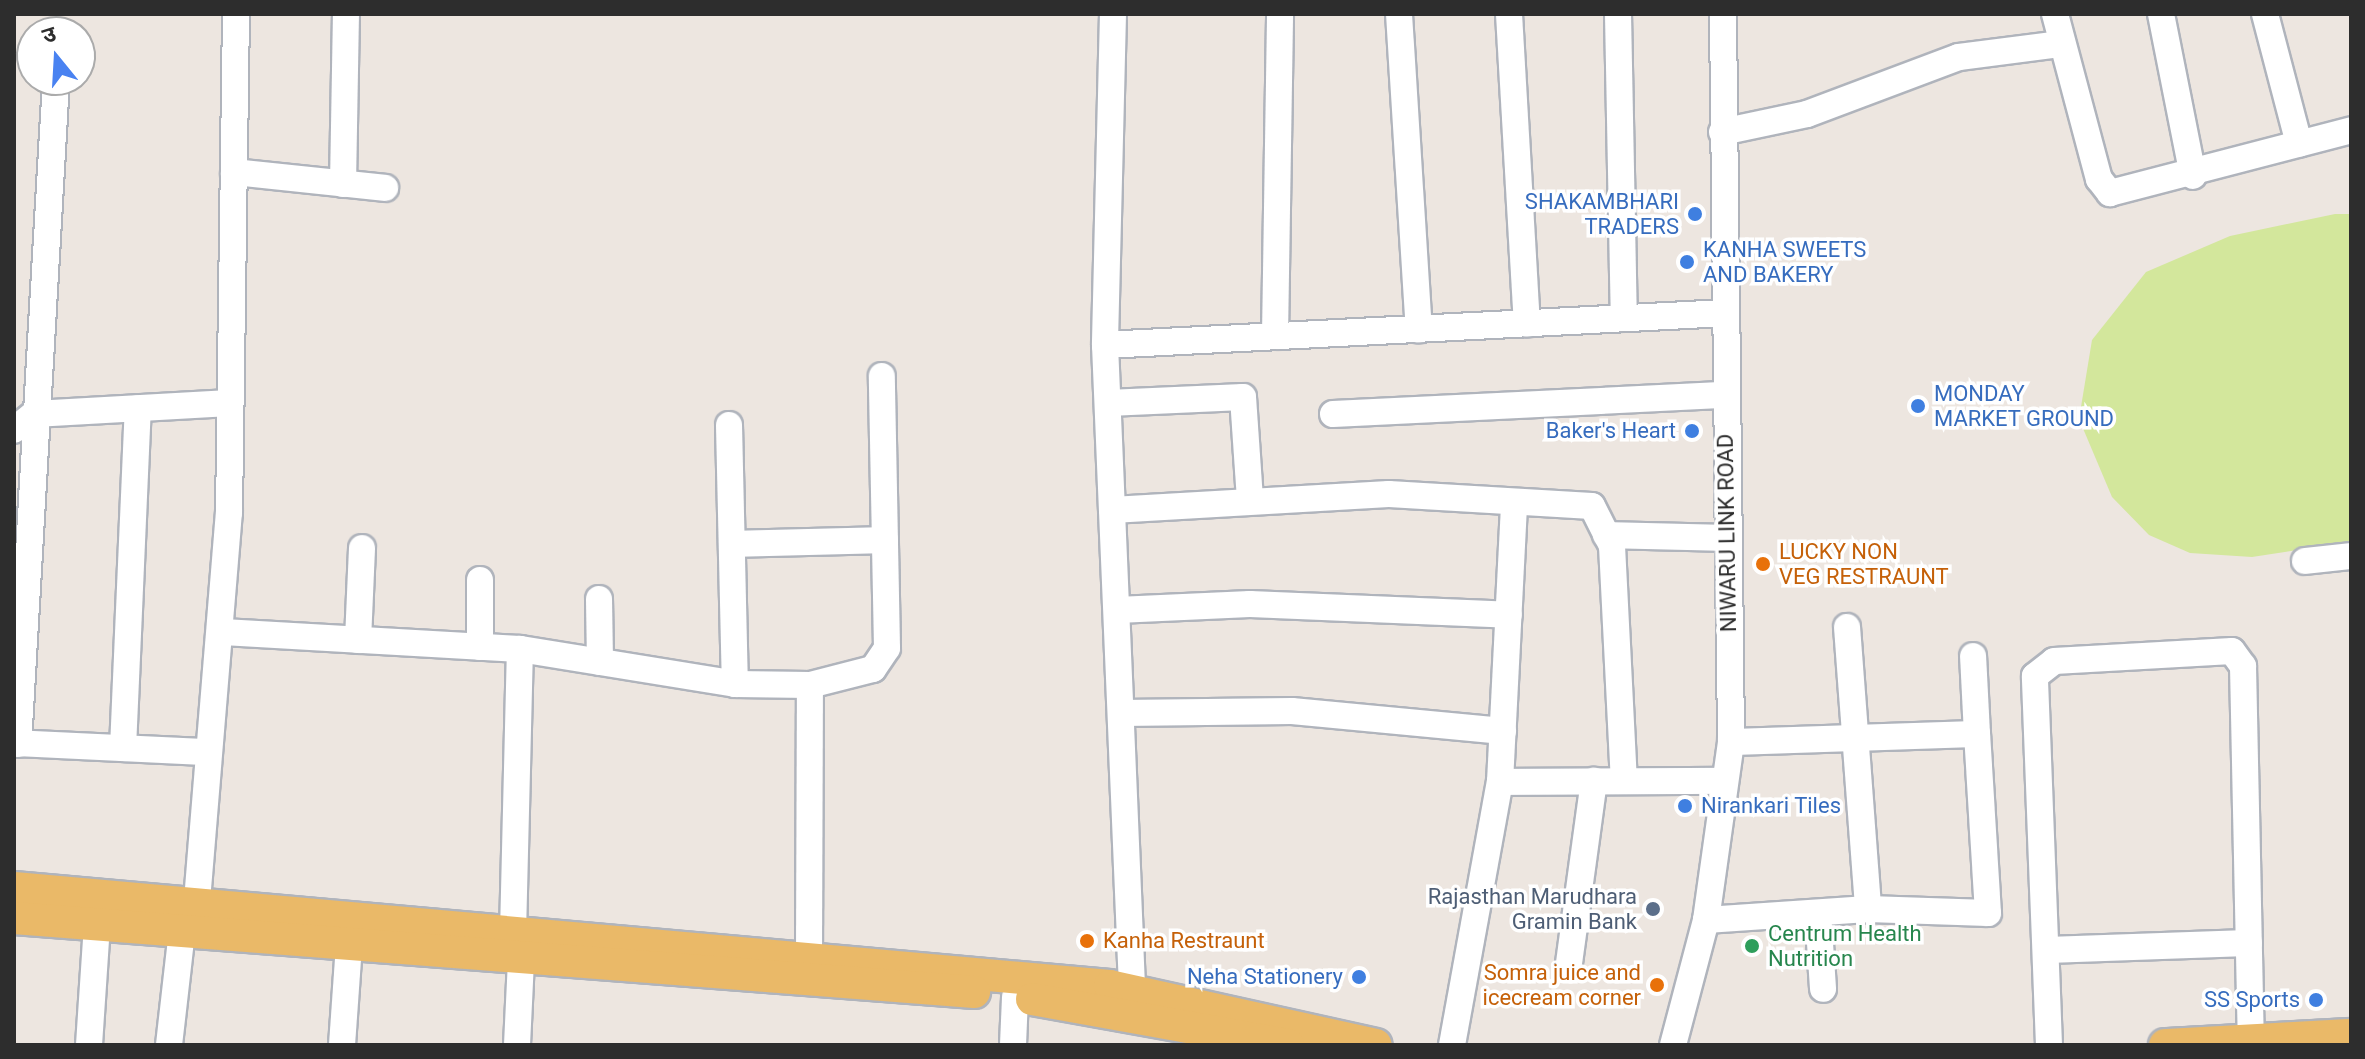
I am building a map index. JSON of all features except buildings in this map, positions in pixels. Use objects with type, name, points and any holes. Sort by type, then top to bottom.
[{"type":"main road","points":[[14,888],[192,923],[349,945],[517,946]]},
{"type":"main road","points":[[14,918],[97,924],[192,923],[517,946],[654,957],[1015,997],[1133,1001]]},
{"type":"main road","points":[[654,957],[809,956],[1133,1001],[1269,1036],[1376,1045]]},
{"type":"main road","points":[[2165,1045],[2351,1035]]},
{"type":"street","points":[[169,1045],[192,923],[207,752],[223,632],[236,14]]},
{"type":"street","points":[[343,184],[346,14]]},
{"type":"street","points":[[1113,14],[1105,345],[1133,1001]]},
{"type":"street","points":[[1275,336],[1280,14]]},
{"type":"street","points":[[1399,14],[1419,329]]},
{"type":"street","points":[[1509,14],[1527,323]]},
{"type":"street","points":[[1618,14],[1624,318]]},
{"type":"street","name":"NIWARU LINK ROAD","points":[[1673,1045],[1706,920],[1731,742],[1723,14]]},
{"type":"street","points":[[2055,14],[2103,188],[2110,193],[2193,176],[2351,130]]},
{"type":"street","points":[[2161,14],[2193,176]]},
{"type":"street","points":[[2265,14],[2299,144]]},
{"type":"street","points":[[1722,132],[1807,114],[1959,57],[2061,44]]},
{"type":"street","points":[[55,96],[24,422],[16,744],[207,752]]},
{"type":"street","points":[[234,172],[385,188]]},
{"type":"street","points":[[1105,345],[1725,313]]},
{"type":"street","points":[[223,632],[520,649],[735,684],[810,685],[882,662],[885,540],[882,376]]},
{"type":"street","points":[[1333,414],[1726,395]]},
{"type":"street","points":[[1108,403],[1243,397],[1250,501]]},
{"type":"street","points":[[24,422],[138,408],[230,403]]},
{"type":"street","points":[[123,748],[138,408]]},
{"type":"street","points":[[729,425],[735,684]]},
{"type":"street","points":[[1112,510],[1389,494],[1514,506],[1592,506],[1606,535],[1624,781]]},
{"type":"street","points":[[1452,1045],[1500,782],[1514,506]]},
{"type":"street","points":[[1606,535],[1727,538]]},
{"type":"street","points":[[732,544],[885,540]]},
{"type":"street","points":[[358,640],[362,548]]},
{"type":"street","points":[[2305,561],[2351,556]]},
{"type":"street","points":[[480,580],[480,647]]},
{"type":"street","points":[[599,599],[600,662]]},
{"type":"street","points":[[1117,610],[1250,604],[1509,615]]},
{"type":"street","points":[[1847,627],[1868,909]]},
{"type":"street","points":[[517,1045],[520,649]]},
{"type":"street","points":[[2049,1045],[2035,676],[2054,661],[2232,651],[2243,666],[2251,1038]]},
{"type":"street","points":[[1706,920],[1868,909],[1988,913],[1973,656]]},
{"type":"street","points":[[809,956],[810,685]]},
{"type":"street","points":[[1121,713],[1292,711],[1503,731]]},
{"type":"street","points":[[1731,742],[1977,734]]},
{"type":"street","points":[[1569,963],[1594,781]]},
{"type":"street","points":[[1500,782],[1724,781]]},
{"type":"street","points":[[1818,913],[1823,989]]},
{"type":"street","points":[[89,1045],[97,924]]},
{"type":"street","points":[[2046,950],[2249,943]]},
{"type":"street","points":[[342,1045],[349,945]]},
{"type":"street","points":[[1013,1045],[1015,997]]},
{"type":"green space","points":[[2335,214],[2351,214],[2351,542],[2252,557],[2190,553],[2149,535],[2112,497],[2079,419],[2092,340],[2146,272],[2230,236]]},
{"type":"place","name":"SHAKAMBHARI TRADERS","points":[[1695,214]]},
{"type":"place","name":"KANHA SWEETS AND BAKERY","points":[[1687,262]]},
{"type":"place","name":"MONDAY MARKET GROUND","points":[[1918,406]]},
{"type":"place","name":"Baker's Heart","points":[[1692,431]]},
{"type":"place","name":"LUCKY NON VEG RESTRAUNT","points":[[1763,564]]},
{"type":"place","name":"Nirankari Tiles","points":[[1685,806]]},
{"type":"place","name":"Rajasthan Marudhara Gramin Bank","points":[[1653,909]]},
{"type":"place","name":"Kanha Restraunt","points":[[1087,941]]},
{"type":"place","name":"Centrum Health Nutrition","points":[[1752,946]]},
{"type":"place","name":"Neha Stationery","points":[[1359,977]]},
{"type":"place","name":"Somra juice and icecream corner","points":[[1657,985]]},
{"type":"place","name":"SS Sports","points":[[2316,1000]]}]
